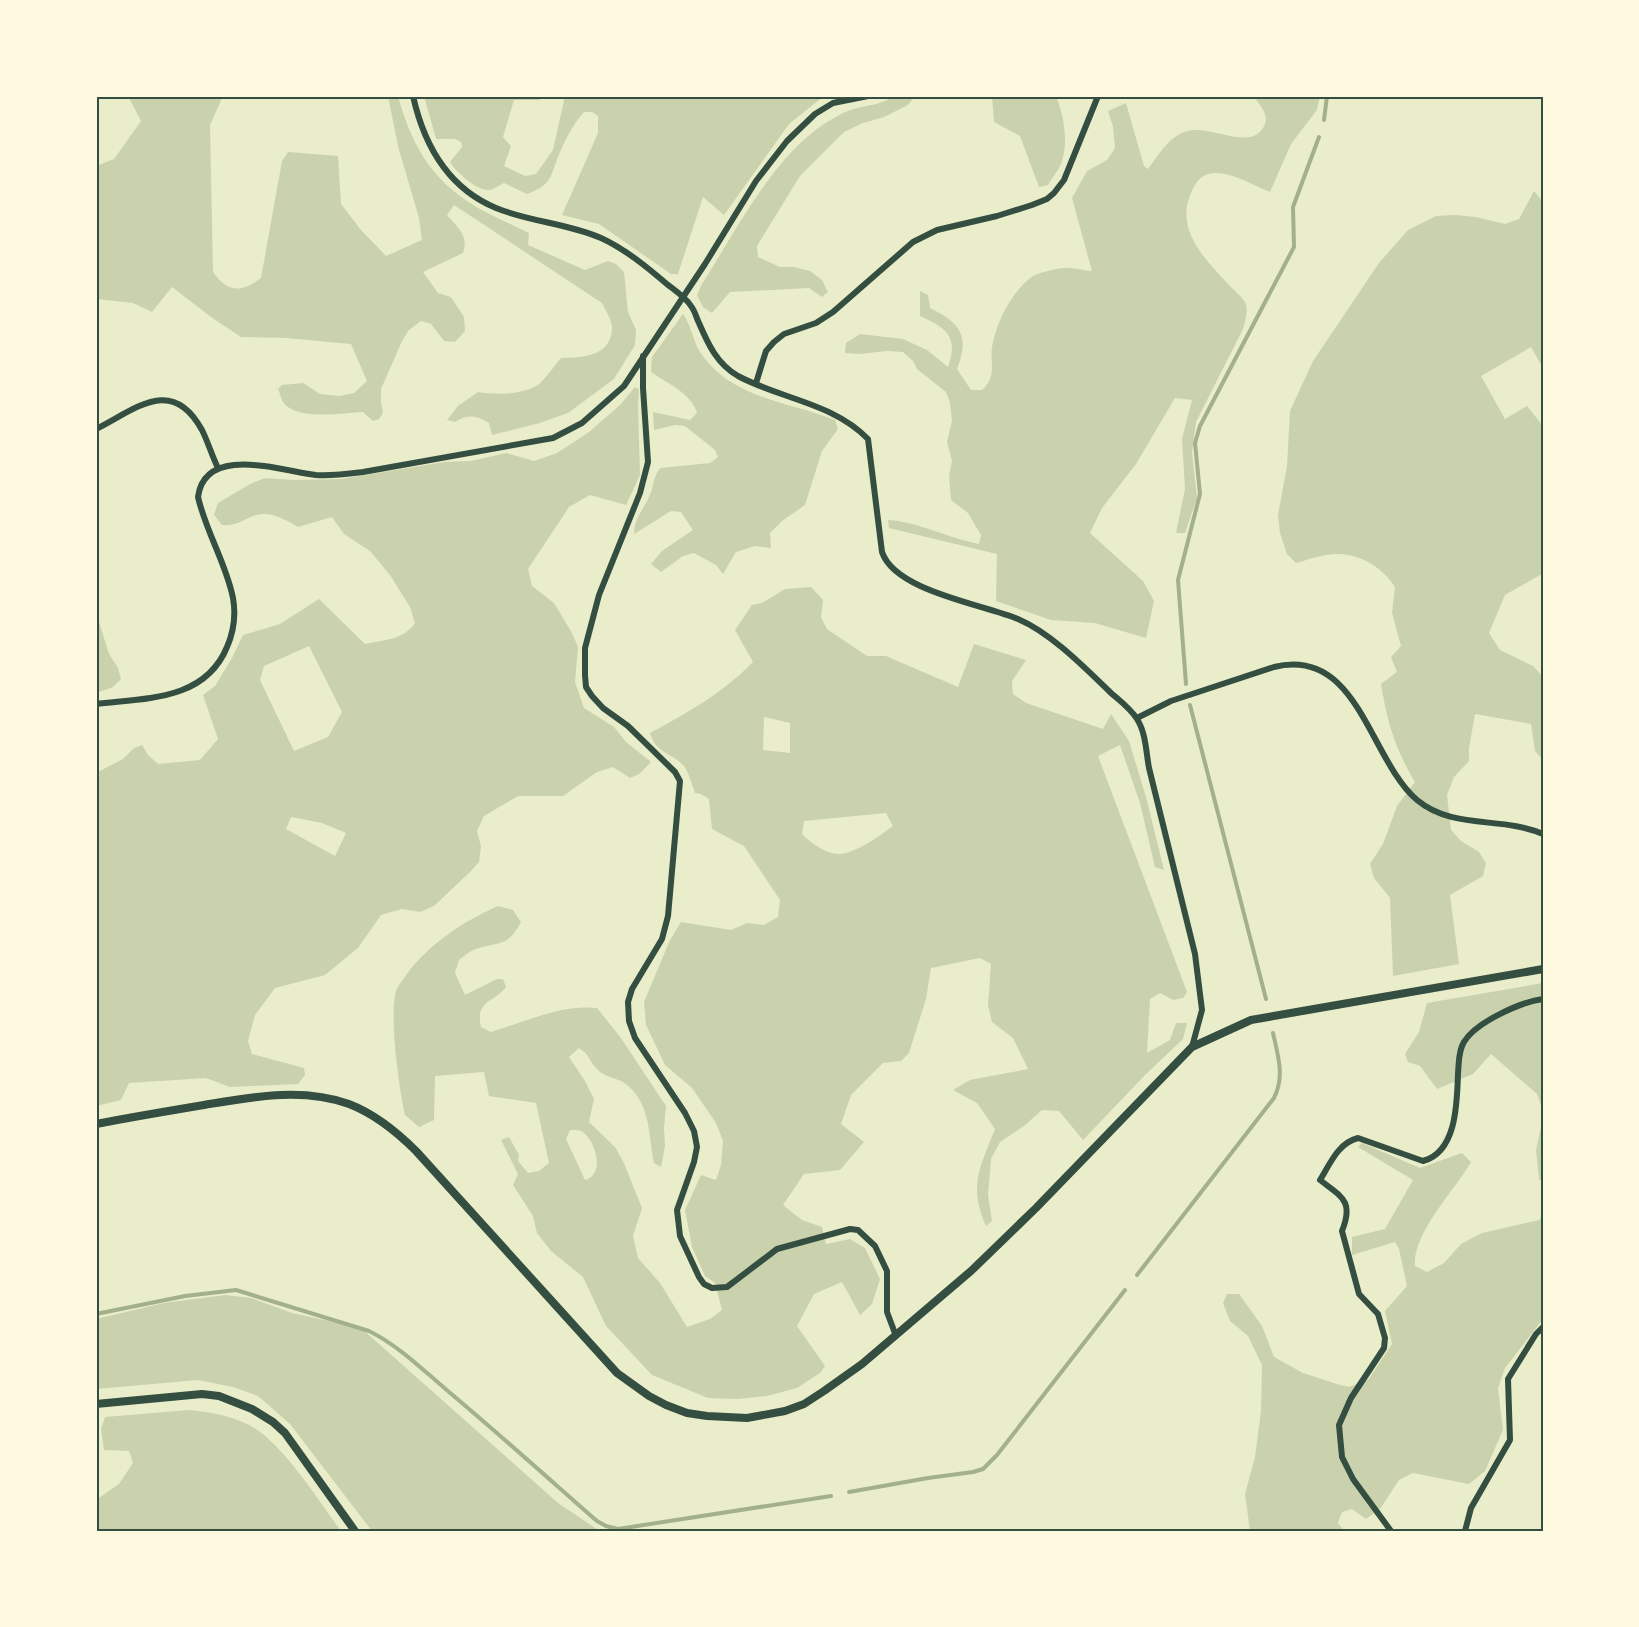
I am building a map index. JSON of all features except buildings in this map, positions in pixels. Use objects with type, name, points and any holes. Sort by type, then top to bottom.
[{"type":"street","points":[[413,96],[433,153],[450,177],[496,208],[564,225],[601,238],[629,254],[692,306],[710,349],[721,363],[738,376],[840,416],[856,427],[868,439],[882,552],[891,569],[906,580],[1019,619],[1039,631],[1137,718],[1144,737],[1149,768],[1195,954],[1202,1010],[1192,1047]]},
{"type":"street","points":[[96,704],[179,693],[206,678],[224,655],[234,625],[232,597],[198,497],[205,478],[218,468],[228,465],[258,465],[334,476],[553,438],[582,423],[624,386],[756,181],[787,141],[815,114],[833,103],[868,96]]},
{"type":"street","points":[[756,383],[766,351],[774,342],[784,334],[816,323],[833,312],[914,242],[937,230],[997,216],[1047,199],[1064,180],[1098,96]]},
{"type":"street","points":[[643,356],[648,462],[640,493],[627,520],[599,595],[585,648],[585,675],[586,687],[592,696],[603,708],[628,726],[675,772],[680,781],[668,916],[662,939],[632,989],[628,1002],[629,1021],[635,1038],[685,1113],[694,1131],[697,1147],[694,1161],[677,1210],[680,1236],[699,1277],[704,1284],[712,1288],[727,1287],[777,1249],[850,1229],[858,1230],[875,1246],[887,1271],[887,1312],[896,1336]]},
{"type":"street","points":[[96,429],[153,400],[165,399],[177,402],[201,430],[218,468]]},
{"type":"street","points":[[1137,718],[1171,701],[1274,667],[1290,663],[1308,666],[1331,676],[1352,698],[1401,782],[1416,800],[1435,812],[1461,820],[1510,825],[1543,834]]},
{"type":"street","points":[[96,1124],[234,1100],[291,1095],[331,1099],[368,1113],[394,1130],[416,1151],[617,1373],[649,1396],[687,1413],[747,1418],[785,1411],[804,1404],[824,1392],[896,1336],[971,1271],[1036,1208],[1192,1047],[1251,1020],[1543,969]]},
{"type":"street","points":[[1391,1531],[1353,1479],[1342,1457],[1339,1425],[1351,1398],[1384,1348],[1384,1338],[1378,1314],[1359,1294],[1342,1231],[1347,1204],[1342,1196],[1320,1180],[1341,1147],[1349,1140],[1358,1138],[1423,1161],[1439,1154],[1451,1127],[1457,1102],[1463,1042],[1477,1029],[1519,1005],[1543,999]]},
{"type":"street","points":[[1465,1531],[1471,1508],[1510,1440],[1508,1379],[1536,1334],[1543,1327]]},
{"type":"street","points":[[96,1404],[202,1394],[227,1399],[252,1408],[285,1433],[355,1531]]},
{"type":"green space","points":[[128,96],[223,96],[210,125],[213,272],[230,287],[241,288],[261,278],[282,161],[288,152],[338,156],[341,204],[361,230],[386,256],[422,240],[419,218],[398,146],[388,96],[398,96],[408,127],[422,155],[441,180],[453,191],[482,210],[529,233],[528,245],[585,270],[608,261],[616,264],[624,272],[628,312],[636,330],[635,345],[614,379],[568,413],[540,423],[492,435],[489,423],[480,418],[472,416],[455,422],[447,420],[458,406],[478,392],[501,394],[533,388],[548,375],[561,358],[585,356],[600,351],[610,339],[612,329],[602,303],[454,205],[447,215],[463,236],[465,241],[463,253],[423,272],[438,293],[451,297],[464,317],[465,331],[455,342],[444,341],[431,324],[421,321],[409,330],[381,389],[383,413],[379,419],[373,421],[363,412],[320,415],[298,412],[289,408],[283,402],[278,389],[282,385],[303,383],[320,394],[339,396],[354,393],[367,381],[351,344],[286,338],[241,337],[172,287],[152,312],[133,303],[96,299],[96,166],[114,159],[141,121]]},
{"type":"green space","points":[[424,96],[542,96],[539,100],[514,100],[503,137],[511,146],[504,166],[525,176],[536,174],[553,150],[565,96],[824,96],[789,124],[724,215],[703,197],[678,274],[671,274],[599,224],[562,215],[598,133],[598,116],[592,112],[584,112],[580,116],[565,141],[550,178],[536,190],[527,194],[504,183],[485,190],[468,180],[450,162],[462,147],[461,142],[455,139],[436,139]]},
{"type":"green space","points":[[893,96],[915,96],[908,105],[844,132],[800,176],[757,246],[758,257],[780,267],[794,267],[810,271],[822,280],[828,292],[822,297],[809,288],[730,292],[712,313],[703,307],[697,295],[702,284],[755,199],[786,158],[803,141],[832,119],[850,110],[879,103]]},
{"type":"green space","points":[[992,96],[1056,96],[1063,121],[1065,147],[1061,164],[1048,185],[1039,187],[1020,136],[994,122]]},
{"type":"green space","points":[[1253,96],[1320,96],[1317,110],[1291,144],[1270,192],[1241,179],[1220,173],[1202,177],[1195,185],[1188,200],[1186,214],[1193,240],[1209,263],[1243,300],[1247,312],[1243,329],[1196,422],[1192,452],[1197,498],[1185,533],[1176,533],[1185,489],[1182,439],[1192,400],[1175,398],[1136,464],[1102,508],[1090,533],[1143,581],[1154,601],[1146,638],[1095,623],[1051,620],[996,601],[997,554],[889,528],[888,520],[900,521],[979,544],[981,535],[968,513],[951,500],[949,476],[952,461],[947,442],[952,421],[946,392],[917,369],[913,361],[903,352],[845,353],[846,343],[860,334],[903,339],[927,350],[948,367],[952,348],[951,340],[943,329],[920,316],[920,291],[928,295],[930,308],[956,325],[963,348],[957,369],[971,390],[982,390],[992,373],[995,333],[1007,306],[1019,289],[1033,276],[1048,271],[1067,268],[1092,271],[1072,198],[1087,171],[1107,160],[1115,148],[1113,127],[1108,111],[1126,103],[1144,166],[1148,169],[1168,143],[1184,132],[1194,130],[1238,137],[1256,135],[1263,128],[1266,119],[1264,111]]},
{"type":"green space","points":[[1534,191],[1543,202],[1543,368],[1531,347],[1481,376],[1505,419],[1527,406],[1543,426],[1543,576],[1540,575],[1505,595],[1489,633],[1500,650],[1533,666],[1543,677],[1543,760],[1535,751],[1531,724],[1475,714],[1469,761],[1454,777],[1447,795],[1451,830],[1461,841],[1479,852],[1486,863],[1483,876],[1450,895],[1459,964],[1393,976],[1390,898],[1374,878],[1370,864],[1383,844],[1397,806],[1415,782],[1402,758],[1393,734],[1381,684],[1397,672],[1391,657],[1401,646],[1392,613],[1395,587],[1378,568],[1356,557],[1329,554],[1296,563],[1287,554],[1280,533],[1278,515],[1287,466],[1290,411],[1313,361],[1379,263],[1408,230],[1436,216],[1476,217],[1505,224],[1519,219]]},
{"type":"green space","points":[[683,314],[700,352],[713,368],[728,380],[762,397],[835,420],[838,429],[822,451],[805,505],[782,521],[770,533],[771,548],[755,546],[736,552],[723,574],[716,565],[694,553],[683,556],[661,572],[651,564],[662,551],[693,530],[681,512],[671,511],[634,534],[636,522],[660,468],[710,463],[718,457],[715,450],[685,426],[675,425],[654,430],[653,412],[690,420],[697,413],[690,400],[651,372],[652,357]]},
{"type":"green space","points":[[635,387],[639,389],[640,475],[626,505],[590,495],[569,507],[528,569],[532,586],[554,603],[578,647],[575,682],[584,708],[614,727],[626,742],[651,762],[639,774],[630,778],[613,767],[597,772],[563,796],[518,796],[484,816],[477,831],[481,846],[479,862],[434,906],[420,912],[402,909],[381,915],[358,948],[325,975],[275,988],[255,1015],[248,1041],[252,1054],[304,1068],[305,1075],[298,1084],[230,1087],[206,1078],[129,1083],[121,1100],[96,1106],[96,773],[123,759],[134,748],[142,745],[148,755],[158,764],[200,760],[218,739],[203,695],[215,686],[243,635],[280,624],[319,599],[365,644],[399,636],[415,623],[410,607],[390,575],[370,551],[344,534],[332,517],[298,527],[277,516],[259,514],[235,524],[222,525],[214,515],[218,503],[265,478],[341,479],[444,462],[471,461],[506,453],[534,461],[557,453],[589,432],[620,405]],"holes":[[[309,646],[342,712],[328,737],[294,751],[260,680],[264,666]],[[291,817],[322,823],[346,833],[335,856],[286,829]]]},
{"type":"green space","points":[[811,587],[823,600],[821,617],[827,629],[867,656],[886,656],[958,687],[974,644],[1026,660],[1012,681],[1013,694],[1026,703],[1103,729],[1111,714],[1129,741],[1164,870],[1155,867],[1140,803],[1120,745],[1098,756],[1187,992],[1183,998],[1173,1000],[1160,993],[1150,999],[1147,1053],[1170,1040],[1176,1023],[1187,1023],[1183,1039],[1083,1140],[1059,1111],[1042,1110],[1024,1126],[1000,1142],[991,1159],[988,1195],[992,1221],[986,1226],[978,1199],[978,1177],[995,1129],[977,1103],[953,1090],[970,1080],[1028,1069],[1013,1038],[992,1022],[988,1005],[991,964],[980,958],[931,968],[926,999],[909,1053],[901,1061],[883,1063],[851,1095],[841,1124],[864,1142],[840,1170],[804,1174],[783,1205],[802,1220],[822,1227],[826,1244],[850,1239],[865,1248],[880,1279],[872,1304],[860,1315],[842,1282],[814,1294],[797,1326],[825,1366],[820,1373],[797,1388],[767,1396],[737,1399],[708,1398],[652,1375],[606,1326],[583,1277],[551,1251],[537,1233],[533,1216],[513,1185],[518,1174],[501,1140],[509,1137],[519,1155],[518,1161],[528,1173],[539,1171],[549,1163],[536,1103],[489,1096],[484,1072],[435,1076],[434,1120],[419,1127],[405,1115],[396,1052],[394,1003],[397,989],[406,975],[425,953],[447,935],[498,906],[513,910],[521,922],[511,936],[502,942],[469,952],[459,960],[455,973],[465,995],[497,979],[503,979],[506,987],[483,1007],[480,1018],[481,1027],[491,1032],[557,1011],[584,1007],[597,1008],[621,1038],[666,1106],[665,1146],[661,1167],[654,1163],[647,1118],[639,1098],[623,1082],[606,1075],[594,1066],[579,1048],[569,1057],[594,1099],[589,1122],[615,1147],[642,1208],[633,1236],[638,1258],[660,1283],[687,1327],[710,1319],[722,1310],[715,1283],[705,1276],[692,1247],[685,1210],[701,1175],[716,1180],[721,1165],[723,1141],[716,1123],[692,1088],[665,1065],[646,1025],[644,1002],[670,940],[681,922],[731,930],[747,923],[764,925],[778,917],[780,900],[744,846],[712,829],[709,799],[695,793],[684,766],[660,749],[650,733],[704,702],[753,662],[735,630],[752,605],[762,603],[785,589]],"holes":[[[764,717],[790,723],[790,753],[763,750]],[[886,813],[893,826],[860,847],[846,853],[834,854],[814,844],[802,834],[804,821]],[[570,1130],[576,1130],[581,1131],[590,1140],[597,1163],[592,1176],[585,1180],[566,1139]]]},
{"type":"green space","points":[[96,612],[109,654],[118,668],[121,679],[113,687],[96,693]]},
{"type":"green space","points":[[1543,983],[1543,1111],[1537,1094],[1491,1054],[1473,1074],[1437,1089],[1420,1066],[1408,1062],[1405,1054],[1419,1032],[1427,1003]]},
{"type":"green space","points":[[1543,1117],[1543,1182],[1539,1179],[1536,1150]]},
{"type":"green space","points":[[1362,1143],[1420,1168],[1462,1153],[1471,1162],[1436,1212],[1420,1240],[1415,1266],[1427,1272],[1444,1263],[1461,1244],[1482,1233],[1539,1220],[1543,1215],[1543,1319],[1505,1368],[1498,1388],[1503,1430],[1485,1471],[1469,1484],[1413,1473],[1399,1480],[1380,1509],[1366,1519],[1352,1509],[1342,1512],[1338,1523],[1344,1531],[1250,1531],[1245,1494],[1255,1457],[1261,1411],[1262,1365],[1248,1336],[1230,1321],[1223,1303],[1227,1294],[1239,1294],[1262,1326],[1274,1357],[1303,1373],[1349,1387],[1368,1380],[1392,1344],[1385,1311],[1407,1286],[1399,1249],[1395,1242],[1352,1255],[1352,1237],[1385,1229],[1413,1180],[1358,1147]]},
{"type":"green space","points":[[225,1295],[251,1298],[292,1313],[361,1328],[558,1503],[600,1531],[372,1531],[290,1424],[258,1396],[233,1387],[198,1380],[96,1389],[96,1319],[164,1303]]},
{"type":"green space","points":[[189,1410],[233,1418],[260,1432],[273,1443],[298,1472],[341,1531],[96,1531],[96,1500],[119,1484],[133,1463],[129,1451],[104,1450],[101,1429],[105,1417]]},
{"type":"green space","points":[[1059,1529],[1068,1531],[909,1531]]},
{"type":"waterway","points":[[1324,120],[1327,96]]},
{"type":"waterway","points":[[1186,684],[1178,580],[1200,494],[1195,443],[1200,426],[1294,247],[1293,207],[1319,137]]},
{"type":"waterway","points":[[1190,705],[1266,999]]},
{"type":"waterway","points":[[1137,1275],[1274,1098],[1280,1074],[1273,1033]]},
{"type":"waterway","points":[[96,1314],[185,1296],[236,1290],[369,1331],[410,1359],[597,1521],[618,1529],[831,1496]]},
{"type":"waterway","points":[[849,1492],[983,1469],[997,1455],[1125,1290]]}]
